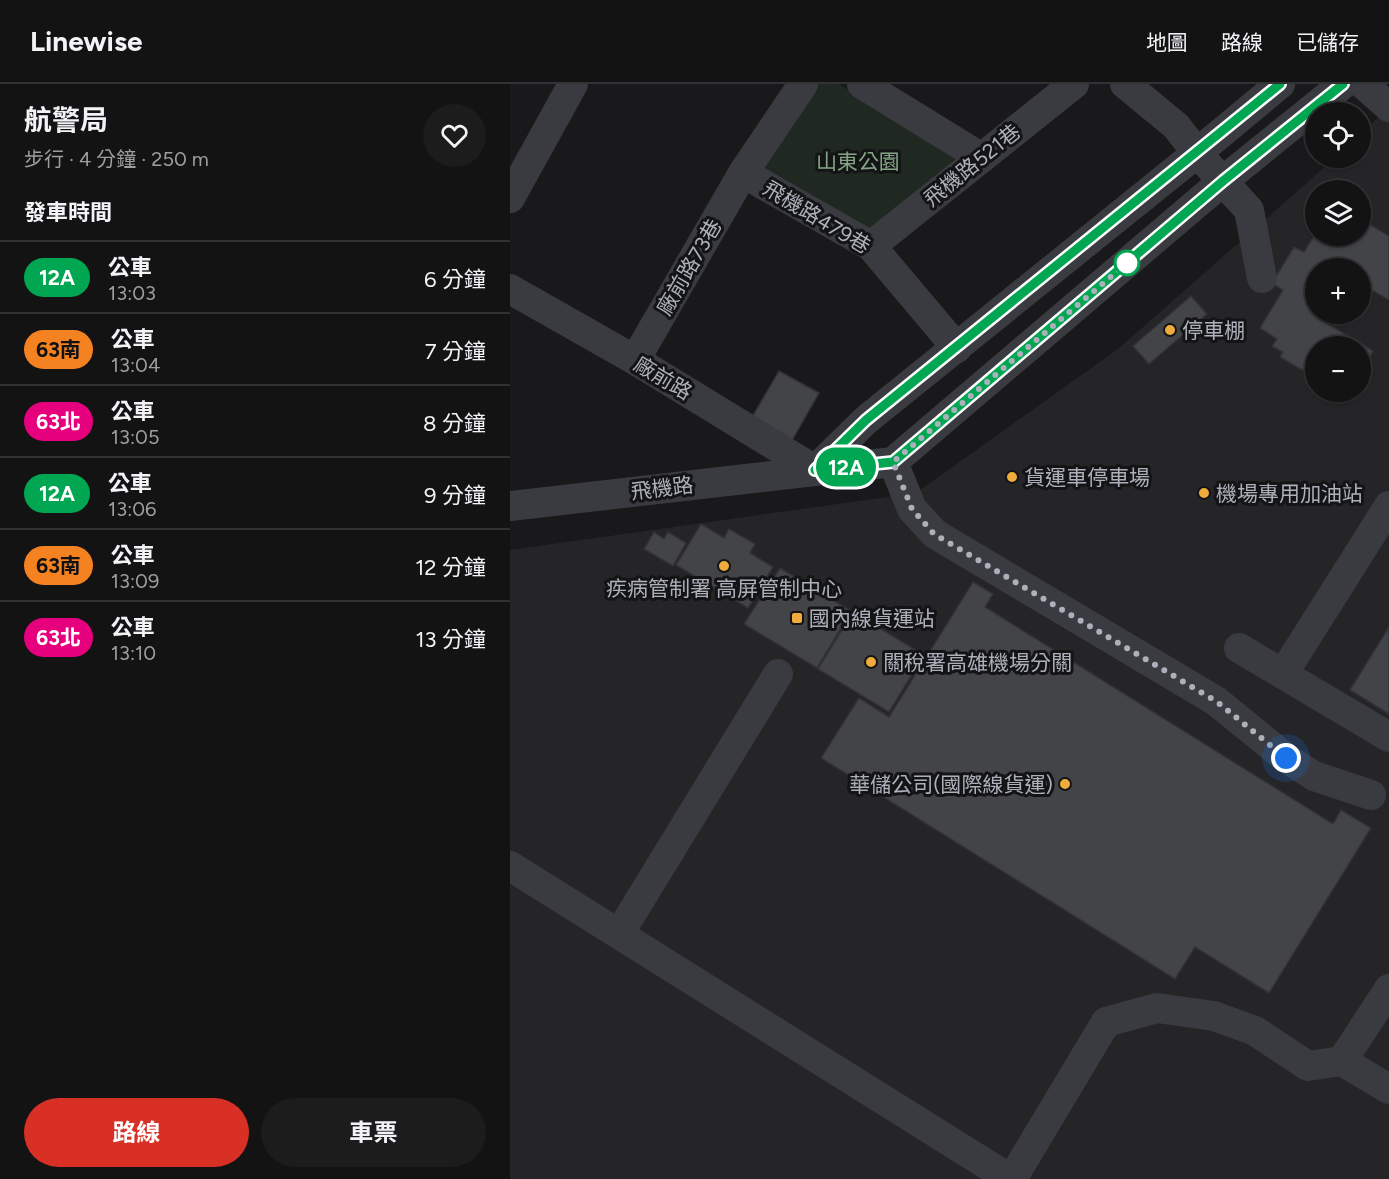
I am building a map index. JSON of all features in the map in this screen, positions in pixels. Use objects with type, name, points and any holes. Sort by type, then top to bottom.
[{"type":"street","points":[[510,198],[573,84]]},
{"type":"street","name":"飛機路479巷","points":[[803,84],[743,173],[871,246],[957,348]]},
{"type":"street","points":[[862,84],[982,158]]},
{"type":"street","name":"飛機路521巷","points":[[871,246],[1074,84]]},
{"type":"street","points":[[1125,84],[1176,126],[1197,153],[1249,210],[1262,278]]},
{"type":"street","points":[[815,470],[866,420],[1280,84]]},
{"type":"street","points":[[1343,84],[1223,181],[893,462],[912,509],[934,534],[1216,701],[1286,758],[1314,776],[1371,795]]},
{"type":"street","points":[[1363,84],[1389,107]]},
{"type":"street","name":"廠前路73巷","points":[[635,360],[743,173]]},
{"type":"street","name":"廠前路","points":[[510,289],[635,360],[815,470]]},
{"type":"street","name":"飛機路","points":[[510,506],[893,462]]},
{"type":"street","points":[[1283,674],[1389,506]]},
{"type":"street","points":[[1239,648],[1389,737]]},
{"type":"street","points":[[619,934],[778,674]]},
{"type":"street","points":[[510,866],[1011,1179],[1106,1022],[1157,1008],[1214,1016],[1255,1031],[1308,1066],[1342,1061],[1389,1089]]},
{"type":"street","points":[[1342,1061],[1389,989]]},
{"type":"shaded area","points":[[1389,107],[1389,1179],[510,1179],[510,550],[916,493],[1118,349],[1305,184],[1305,246],[1371,246],[1371,180],[1310,180],[1324,168],[1371,168],[1371,124]]},
{"type":"green space","name":"山東公園","points":[[806,84],[838,84],[966,157],[870,234],[759,168]]},
{"type":"building","points":[[1371,225],[1389,236],[1389,300],[1371,289],[1371,258],[1305,258],[1305,324],[1328,324],[1348,336],[1305,336],[1305,372],[1280,357],[1283,352],[1272,346],[1277,339],[1260,328],[1283,290],[1272,283],[1294,247],[1304,252],[1308,246],[1371,246]]},
{"type":"building","name":"停車棚","points":[[1191,296],[1207,314],[1149,364],[1133,346]]},
{"type":"building","points":[[779,371],[819,393],[791,442],[751,419]]},
{"type":"building","name":"疾病管制署 高屏管制中心","points":[[701,524],[724,538],[729,529],[755,544],[750,553],[773,567],[748,608],[676,565]]},
{"type":"building","points":[[654,532],[664,539],[668,532],[686,543],[673,566],[644,549]]},
{"type":"building","name":"國內線貨運站","points":[[780,568],[851,611],[817,668],[744,624]]},
{"type":"building","name":"華儲公司(國際線貨運)","points":[[973,582],[993,594],[985,607],[1333,824],[1341,810],[1371,828],[1269,993],[1195,947],[1175,979],[821,758],[859,698],[889,717]]},
{"type":"building","name":"關稅署高雄機場分關","points":[[853,612],[924,655],[889,712],[818,669]]},
{"type":"building","points":[[1389,627],[1389,714],[1350,690]]},
{"type":"bus line","name":"12A","points":[[1280,84],[866,420],[815,470],[893,462],[1223,181],[1343,84]]},
{"type":"place","name":"停車棚","points":[[1170,330]]},
{"type":"place","name":"貨運車停車場","points":[[1012,477]]},
{"type":"place","name":"機場專用加油站","points":[[1204,493]]},
{"type":"place","name":"疾病管制署 高屏管制中心","points":[[724,566]]},
{"type":"place","name":"國內線貨運站","points":[[797,618]]},
{"type":"place","name":"關稅署高雄機場分關","points":[[871,662]]},
{"type":"place","name":"華儲公司(國際線貨運)","points":[[1065,784]]},
{"type":"route","points":[[1127,263],[893,462],[912,509],[934,534],[1216,701],[1286,758]]}]
